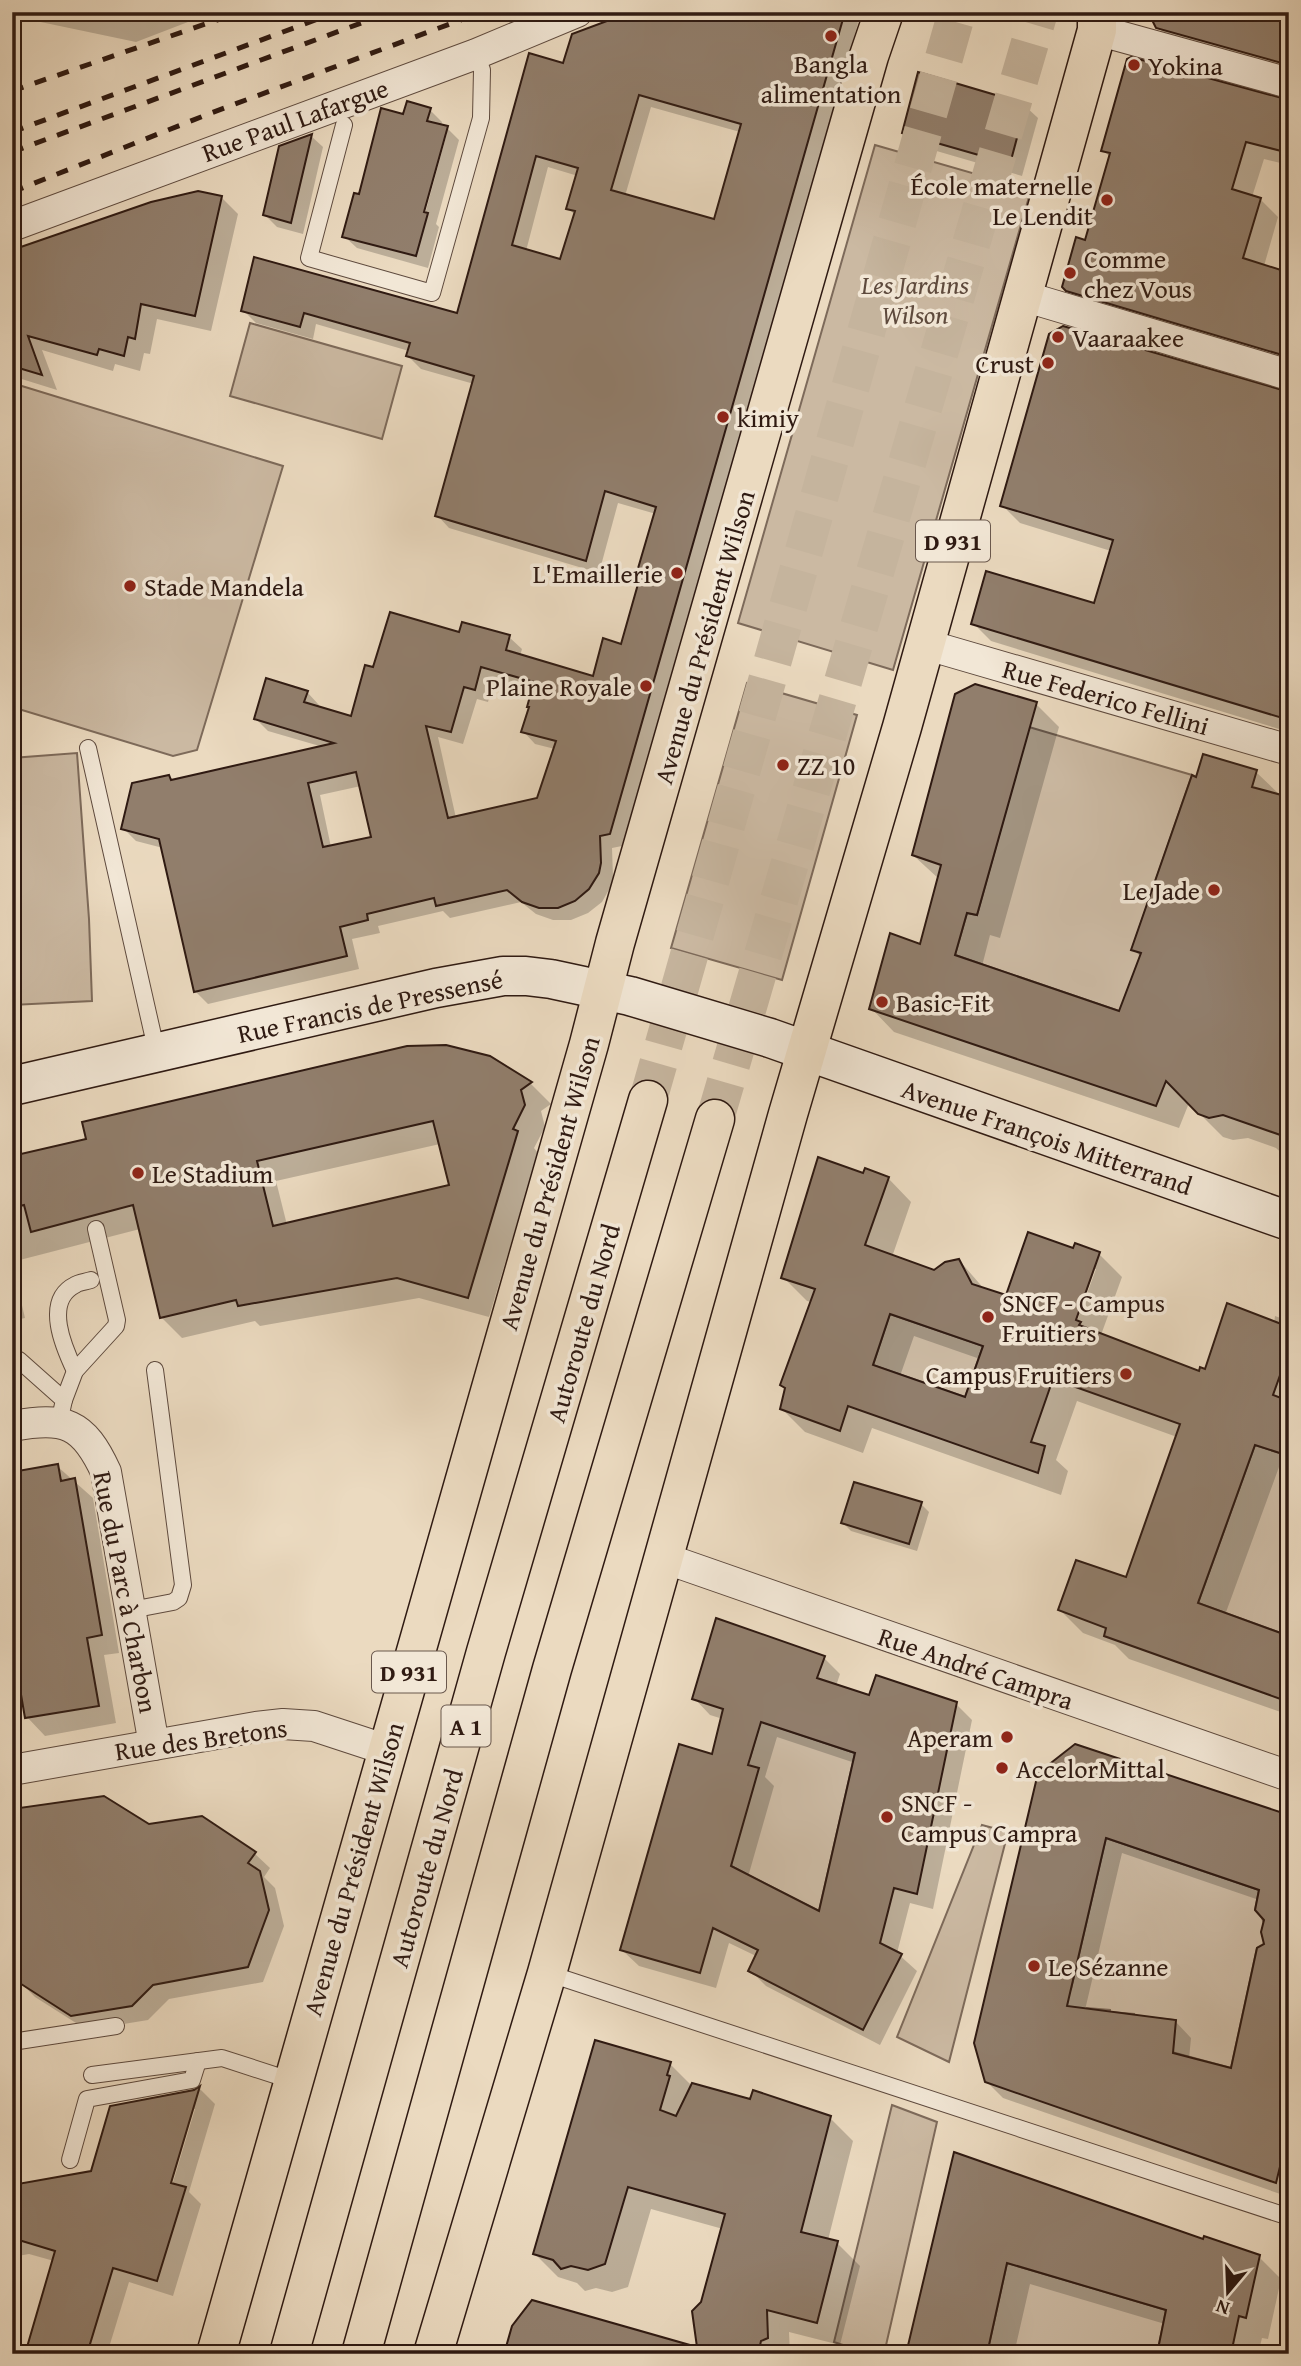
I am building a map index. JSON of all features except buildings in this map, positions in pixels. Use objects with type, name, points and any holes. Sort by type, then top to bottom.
[{"type":"main road","name":"Avenue du Président Wilson","points":[[216,2354],[865,70],[884,12]]},
{"type":"main road","name":"D 931","points":[[433,2354],[547,1973],[1023,296],[1097,21]]},
{"type":"main road","name":"Rue Francis de Pressensé","points":[[12,1086],[436,988],[503,976],[551,979],[603,991],[749,1031],[807,1051]]},
{"type":"main road","name":"Avenue François Mitterrand","points":[[807,1051],[1289,1221]]},
{"type":"main road","name":"Autoroute du Nord","points":[[289,2354],[483,1665],[648,1100]]},
{"type":"main road","name":"A 1","points":[[361,2354],[552,1668],[715,1119]]},
{"type":"street","name":"Rue Paul Lafargue","points":[[12,226],[476,54],[577,12]]},
{"type":"street","points":[[1097,21],[1289,83]]},
{"type":"street","points":[[1023,296],[1289,375]]},
{"type":"street","name":"Rue Federico Fellini","points":[[924,644],[1289,750]]},
{"type":"street","points":[[12,1426],[62,1411]]},
{"type":"street","name":"Rue du Parc à Charbon","points":[[62,1411],[95,1448],[106,1472],[154,1745]]},
{"type":"street","name":"Rue André Campra","points":[[664,1558],[1289,1776]]},
{"type":"street","name":"Rue des Bretons","points":[[12,1770],[283,1724],[314,1726],[387,1750]]},
{"type":"lane","points":[[344,125],[309,258],[432,293],[481,118],[482,70],[476,54]]},
{"type":"lane","points":[[88,748],[157,1053]]},
{"type":"lane","points":[[62,1411],[75,1371],[113,1331],[117,1320],[96,1229]]},
{"type":"lane","points":[[75,1371],[65,1350],[58,1316],[59,1304],[74,1285],[91,1280]]},
{"type":"lane","points":[[12,1359],[19,1360],[62,1411]]},
{"type":"lane","points":[[131,1610],[173,1602],[179,1598],[183,1585],[155,1370]]},
{"type":"lane","points":[[547,1973],[1289,2217]]},
{"type":"lane","points":[[12,2042],[116,2026]]},
{"type":"lane","points":[[92,2075],[222,2058],[293,2081]]},
{"type":"lane","points":[[70,2160],[87,2099],[192,2080],[198,2061]]},
{"type":"green space","name":"Les Jardins Wilson","points":[[875,145],[1031,190],[893,670],[738,623]]},
{"type":"green space","points":[[250,323],[402,366],[382,439],[230,396]]},
{"type":"green space","name":"Stade Mandela","points":[[12,383],[283,466],[197,750],[173,756],[12,707]]},
{"type":"green space","points":[[747,683],[857,715],[782,980],[671,948]]},
{"type":"green space","points":[[1029,727],[1192,775],[1132,949],[1141,953],[1172,1029],[955,955],[967,913],[977,915]]},
{"type":"green space","points":[[77,753],[92,1001],[12,1005],[12,758]]},
{"type":"green space","points":[[890,1314],[983,1346],[965,1397],[873,1365]]},
{"type":"green space","points":[[1255,1445],[1289,1456],[1289,1636],[1198,1603]]},
{"type":"green space","points":[[750,1718],[855,1753],[819,1911],[731,1866],[737,1762],[750,1758],[758,1730]]},
{"type":"green space","points":[[982,1825],[1008,1832],[949,2062],[897,2037]]},
{"type":"green space","points":[[1106,1838],[1259,1890],[1255,1910],[1265,1926],[1262,1936],[1270,1940],[1257,1948],[1231,2068],[1153,2047],[1175,2020],[1087,2008],[1082,2026],[1050,1984],[1071,1989]]},
{"type":"green space","points":[[892,2105],[937,2122],[884,2354],[855,2354],[855,2349],[834,2342]]},
{"type":"green space","points":[[1007,2263],[1166,2310],[1157,2354],[987,2354]]},
{"type":"tunnel","points":[[648,1100],[957,12]]},
{"type":"tunnel","points":[[715,1119],[1039,12]]},
{"type":"railway","points":[[12,91],[240,12]]},
{"type":"railway","points":[[12,132],[337,12]]},
{"type":"railway","points":[[12,152],[391,12]]},
{"type":"railway","points":[[12,192],[211,113],[482,12]]},
{"type":"place","name":"Bangla alimentation","points":[[831,36]]},
{"type":"place","name":"Yokina","points":[[1134,65]]},
{"type":"place","name":"École maternelle Le Lendit","points":[[1107,200]]},
{"type":"place","name":"Comme chez Vous","points":[[1070,273]]},
{"type":"place","name":"Vaaraakee","points":[[1058,337]]},
{"type":"place","name":"Crust","points":[[1048,363]]},
{"type":"place","name":"kimiy","points":[[723,417]]},
{"type":"place","name":"L'Emaillerie","points":[[677,573]]},
{"type":"place","name":"Stade Mandela","points":[[130,586]]},
{"type":"place","name":"Plaine Royale","points":[[646,686]]},
{"type":"place","name":"ZZ 10","points":[[783,765]]},
{"type":"place","name":"Le Jade","points":[[1214,890]]},
{"type":"place","name":"Basic-Fit","points":[[882,1002]]},
{"type":"place","name":"Le Stadium","points":[[138,1173]]},
{"type":"place","name":"SNCF - Campus Fruitiers","points":[[988,1317]]},
{"type":"place","name":"Campus Fruitiers","points":[[1126,1374]]},
{"type":"place","name":"Aperam","points":[[1007,1737]]},
{"type":"place","name":"AccelorMittal","points":[[1002,1768]]},
{"type":"place","name":"SNCF - Campus Campra","points":[[887,1817]]},
{"type":"place","name":"Le Sézanne","points":[[1034,1966]]}]
